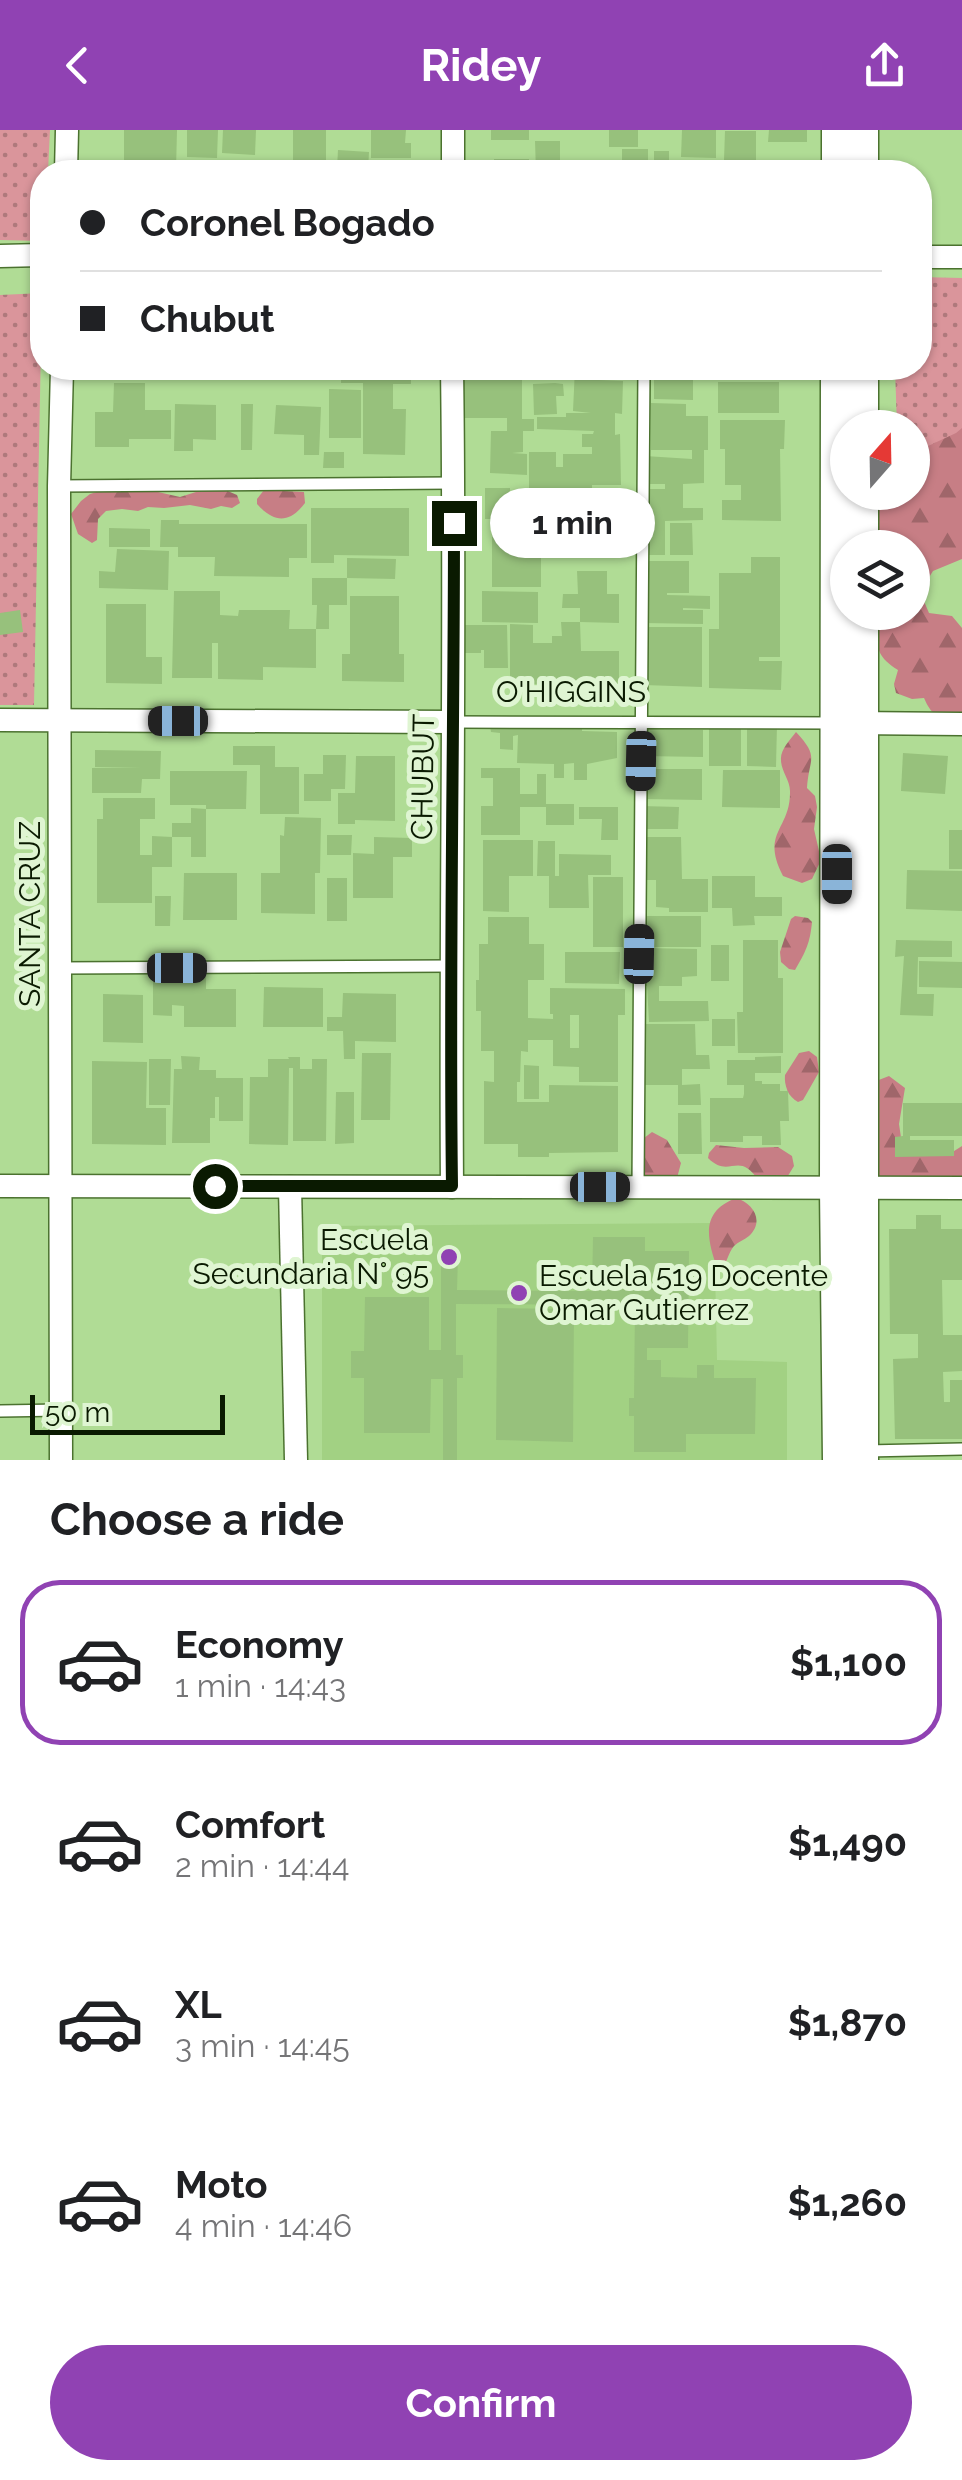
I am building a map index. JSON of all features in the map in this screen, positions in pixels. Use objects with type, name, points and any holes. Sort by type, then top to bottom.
[{"type":"main road","points":[[838,130],[838,160]]},
{"type":"main road","points":[[862,130],[862,160]]},
{"type":"main road","points":[[838,380],[850,723],[849,1188],[854,1457]]},
{"type":"main road","points":[[862,380],[862,410]]},
{"type":"main road","points":[[850,723],[860,630]]},
{"type":"street","points":[[66,160],[67,130]]},
{"type":"street","points":[[452,160],[453,130]]},
{"type":"street","points":[[0,256],[30,255]]},
{"type":"street","points":[[932,257],[962,257]]},
{"type":"street","name":"SANTA CRUZ","points":[[61,1460],[62,380]]},
{"type":"street","name":"CHUBUT","points":[[452,380],[452,1186]]},
{"type":"street","name":"O'HIGGINS","points":[[0,720],[454,722]]},
{"type":"street","name":"O'HIGGINS","points":[[850,723],[962,724]]},
{"type":"street","points":[[0,1186],[962,1188]]},
{"type":"street","points":[[290,1186],[296,1460]]},
{"type":"lane","points":[[638,1187],[644,380]]},
{"type":"lane","points":[[59,486],[454,483]]},
{"type":"lane","name":"O'HIGGINS","points":[[454,722],[850,723]]},
{"type":"lane","points":[[60,968],[450,966]]},
{"type":"lane","points":[[0,1411],[61,1410]]},
{"type":"lane","points":[[854,1457],[962,1449]]},
{"type":"shaded area","points":[[0,130],[50,130],[49,160],[30,160],[30,241],[0,240]]},
{"type":"shaded area","points":[[932,277],[962,278],[962,495],[930,493],[930,410],[896,410],[895,380],[932,380]]},
{"type":"shaded area","points":[[30,294],[30,380],[40,380],[34,705],[0,705],[0,295]]},
{"type":"shaded area","name":"Escuela 519 Docente Omar Gutierrez","points":[[714,1223],[717,1360],[787,1362],[787,1460],[322,1460],[322,1226]]},
{"type":"green space","points":[[962,428],[962,559],[930,576],[930,530],[874,530],[877,510],[930,510],[930,445]]},
{"type":"green space","points":[[223,489],[237,495],[240,503],[232,508],[190,505],[106,511],[98,519],[97,540],[92,543],[78,534],[71,514],[81,501],[100,491],[158,492],[180,497]]},
{"type":"green space","points":[[264,490],[304,492],[305,503],[287,518],[275,518],[257,504]]},
{"type":"green space","points":[[930,613],[952,616],[962,628],[962,717],[938,716],[924,698],[912,699],[896,693],[898,670],[886,661],[875,630],[930,630]]},
{"type":"green space","points":[[796,732],[811,753],[807,788],[815,796],[814,829],[821,860],[812,879],[802,883],[783,876],[775,850],[790,791],[781,756]]},
{"type":"green space","points":[[795,916],[812,922],[807,947],[795,970],[781,962],[780,952]]},
{"type":"green space","points":[[809,1051],[817,1057],[819,1072],[798,1102],[787,1090],[785,1075],[799,1053]]},
{"type":"green space","points":[[889,1076],[905,1088],[899,1124],[903,1151],[951,1153],[962,1146],[962,1195],[883,1198],[855,1125],[871,1083]]},
{"type":"green space","points":[[652,1132],[667,1140],[681,1163],[677,1178],[659,1189],[638,1169],[633,1155]]},
{"type":"green space","points":[[716,1145],[778,1147],[792,1156],[794,1166],[786,1179],[759,1181],[745,1167],[722,1166],[708,1158]]},
{"type":"green space","points":[[736,1198],[752,1208],[756,1224],[749,1236],[734,1246],[722,1268],[717,1268],[709,1227],[716,1211]]},
{"type":"building","points":[[124,130],[177,130],[176,160],[124,160]]},
{"type":"building","points":[[187,130],[218,130],[217,158],[187,157]]},
{"type":"building","points":[[223,130],[256,130],[255,155],[222,153]]},
{"type":"building","points":[[293,130],[326,130],[326,160],[293,160]]},
{"type":"building","points":[[371,130],[406,130],[405,143],[411,143],[411,158],[371,158]]},
{"type":"building","points":[[491,130],[529,130],[529,140],[491,140]]},
{"type":"building","points":[[609,130],[638,130],[638,147],[609,147]]},
{"type":"building","points":[[682,130],[716,130],[716,158],[681,157]]},
{"type":"building","points":[[769,130],[807,130],[807,142],[768,142]]},
{"type":"building","points":[[725,131],[756,131],[756,160],[724,160]]},
{"type":"building","points":[[535,141],[560,141],[560,160],[536,160]]},
{"type":"building","points":[[622,149],[648,149],[648,160],[622,160]]},
{"type":"building","points":[[338,150],[369,152],[369,160],[337,160]]},
{"type":"building","points":[[654,151],[669,151],[669,160],[654,160]]},
{"type":"building","points":[[411,380],[411,384],[393,384],[393,409],[406,409],[405,455],[363,454],[363,383],[341,383]]},
{"type":"building","points":[[459,380],[522,380],[522,419],[534,419],[534,431],[523,431],[523,452],[512,453],[527,454],[527,475],[490,473],[491,431],[507,431],[507,418],[459,418]]},
{"type":"building","points":[[574,380],[623,381],[622,414],[615,413],[615,435],[620,434],[621,485],[592,485],[592,490],[529,489],[529,452],[556,452],[556,467],[563,467],[563,454],[592,454],[592,447],[582,447],[582,434],[594,431],[537,429],[537,417],[591,413],[573,411]]},
{"type":"building","points":[[654,380],[693,380],[693,400],[654,399]]},
{"type":"building","points":[[718,382],[779,382],[779,413],[718,413]]},
{"type":"building","points":[[114,383],[145,383],[145,410],[171,410],[171,439],[129,439],[129,447],[95,447],[95,412],[113,412]]},
{"type":"building","points":[[533,384],[563,384],[564,396],[556,396],[557,414],[534,415]]},
{"type":"building","points":[[329,389],[361,390],[361,438],[329,438]]},
{"type":"building","points":[[651,403],[686,404],[686,416],[708,416],[704,483],[683,484],[683,508],[703,508],[703,520],[665,521],[665,555],[647,555],[647,489],[665,489],[665,484],[645,484],[645,456],[692,459],[692,450],[651,450]]},
{"type":"building","points":[[175,404],[216,405],[216,440],[193,439],[193,451],[174,451]]},
{"type":"building","points":[[241,404],[253,404],[252,450],[241,450]]},
{"type":"building","points":[[276,405],[321,407],[319,455],[304,455],[304,435],[274,434]]},
{"type":"building","points":[[720,420],[785,420],[784,449],[780,449],[781,521],[722,520],[722,500],[741,500],[741,485],[725,485]]},
{"type":"building","points":[[324,452],[344,452],[344,468],[323,468]]},
{"type":"building","points":[[485,488],[510,488],[510,503],[545,503],[546,519],[485,519]]},
{"type":"building","points":[[560,494],[599,496],[598,518],[559,516]]},
{"type":"building","points":[[311,508],[409,508],[409,556],[334,555],[334,563],[311,563]]},
{"type":"building","points":[[161,520],[179,520],[179,524],[307,524],[307,558],[289,558],[289,577],[214,576],[215,557],[178,557],[178,547],[160,547]]},
{"type":"building","points":[[492,521],[541,522],[541,587],[492,587]]},
{"type":"building","points":[[670,523],[692,523],[693,555],[670,555]]},
{"type":"building","points":[[109,528],[150,529],[150,547],[109,547]]},
{"type":"building","points":[[117,549],[169,551],[168,590],[99,588],[99,571],[115,572]]},
{"type":"building","points":[[751,557],[780,557],[780,657],[759,657],[759,661],[782,661],[781,690],[709,688],[709,629],[719,629],[719,573],[751,573]]},
{"type":"building","points":[[347,558],[396,559],[395,579],[347,578]]},
{"type":"building","points":[[645,561],[689,561],[689,593],[667,595],[710,596],[710,609],[683,608],[703,610],[703,624],[644,623]]},
{"type":"building","points":[[577,571],[607,571],[607,594],[619,594],[619,623],[580,622],[580,608],[562,608],[563,594],[578,594]]},
{"type":"building","points":[[312,578],[347,578],[347,605],[329,605],[329,629],[316,629]]},
{"type":"building","points":[[174,591],[220,591],[220,615],[238,616],[239,610],[290,610],[289,629],[316,629],[316,668],[263,667],[263,680],[218,679],[218,643],[212,643],[212,678],[172,678]]},
{"type":"building","points":[[482,591],[538,592],[538,623],[482,622]]},
{"type":"building","points":[[350,596],[399,596],[399,654],[404,654],[404,682],[342,681],[342,654],[350,654]]},
{"type":"building","points":[[106,604],[146,604],[146,657],[162,657],[162,684],[106,683]]},
{"type":"building","points":[[20,610],[23,632],[0,635],[0,613]]},
{"type":"building","points":[[561,622],[580,622],[581,651],[619,651],[619,685],[510,684],[510,624],[533,625],[533,643],[552,643],[552,636],[562,636]]},
{"type":"building","points":[[461,625],[507,625],[508,668],[484,668],[484,650],[461,653]]},
{"type":"building","points":[[645,627],[702,627],[702,687],[644,685]]},
{"type":"building","points":[[582,725],[582,731],[617,732],[617,758],[587,764],[587,780],[574,780],[574,763],[564,764],[564,778],[554,778],[554,764],[517,763],[518,735],[513,736],[513,750],[500,749],[500,733],[491,732],[490,726]]},
{"type":"building","points":[[747,725],[777,725],[776,767],[747,766]]},
{"type":"building","points":[[709,726],[741,726],[741,766],[709,766]]},
{"type":"building","points":[[643,729],[703,730],[703,757],[643,756]]},
{"type":"building","points":[[233,746],[275,746],[275,767],[299,767],[299,814],[260,814],[260,765],[233,765]]},
{"type":"building","points":[[95,750],[161,751],[160,779],[142,779],[141,793],[92,793],[92,768],[142,767],[95,767]]},
{"type":"building","points":[[903,753],[948,756],[945,794],[901,791]]},
{"type":"building","points":[[323,755],[346,755],[345,789],[331,789],[331,801],[304,801],[304,774],[323,774]]},
{"type":"building","points":[[356,756],[395,756],[395,821],[355,820],[355,824],[338,824],[338,793],[355,793]]},
{"type":"building","points":[[481,768],[520,768],[520,794],[537,794],[537,774],[546,774],[546,807],[520,807],[520,835],[481,835],[481,806],[493,806],[493,778],[481,778]]},
{"type":"building","points":[[644,769],[702,769],[702,800],[644,799]]},
{"type":"building","points":[[723,770],[780,770],[780,808],[722,807]]},
{"type":"building","points":[[170,771],[247,771],[246,809],[170,805]]},
{"type":"building","points":[[103,798],[155,798],[155,819],[140,819],[140,855],[152,855],[152,836],[172,837],[172,867],[152,867],[152,903],[97,903],[97,819],[103,819]]},
{"type":"building","points":[[546,804],[574,804],[574,825],[546,825]]},
{"type":"building","points":[[641,806],[679,807],[678,829],[640,829]]},
{"type":"building","points":[[579,807],[618,807],[618,840],[601,840],[602,819],[579,819]]},
{"type":"building","points":[[191,808],[206,809],[206,857],[191,857],[191,837],[172,837],[172,823],[191,823]]},
{"type":"building","points":[[285,817],[321,818],[315,914],[261,913],[261,873],[280,873],[280,835],[284,836]]},
{"type":"building","points":[[949,830],[962,830],[962,869],[949,869]]},
{"type":"building","points":[[327,835],[352,835],[351,855],[327,855]]},
{"type":"building","points":[[374,837],[412,838],[412,857],[393,857],[393,898],[353,898],[353,853],[374,854]]},
{"type":"building","points":[[646,837],[681,837],[682,879],[708,879],[708,912],[669,912],[669,908],[656,907],[656,880],[646,880],[646,867],[642,867]]},
{"type":"building","points":[[483,840],[533,840],[533,876],[509,876],[509,912],[483,911]]},
{"type":"building","points":[[538,841],[555,841],[555,876],[559,876],[559,854],[611,855],[611,875],[588,875],[589,908],[549,908],[549,876],[537,876]]},
{"type":"building","points":[[907,870],[962,871],[962,911],[906,909]]},
{"type":"building","points":[[184,873],[237,873],[237,920],[183,920]]},
{"type":"building","points":[[712,876],[755,876],[755,897],[782,897],[782,916],[754,916],[755,925],[733,926],[732,908],[712,908]]},
{"type":"building","points":[[593,877],[623,877],[623,947],[593,947]]},
{"type":"building","points":[[327,878],[347,878],[347,921],[327,921]]},
{"type":"building","points":[[155,896],[171,896],[170,926],[155,926]]},
{"type":"building","points":[[643,916],[701,916],[701,947],[643,947]]},
{"type":"building","points":[[488,917],[529,917],[529,944],[544,944],[544,980],[528,980],[528,1018],[553,1019],[550,988],[625,989],[625,1015],[618,1015],[618,1082],[579,1082],[579,1067],[553,1066],[553,1040],[528,1040],[528,1052],[521,1051],[517,1082],[517,1102],[549,1102],[549,1085],[618,1086],[618,1152],[518,1157],[518,1144],[484,1144],[484,1081],[494,1082],[494,1051],[481,1051],[476,980],[479,944],[488,944]],"holes":[[[570,1015],[579,1015],[579,1048],[570,1048]]]},
{"type":"building","points":[[743,940],[778,940],[778,978],[783,978],[783,1053],[738,1053],[737,1012],[743,1012]]},
{"type":"building","points":[[896,940],[952,941],[952,957],[918,957],[917,994],[934,994],[933,1016],[900,1015],[904,956],[895,957]]},
{"type":"building","points":[[711,945],[729,945],[729,981],[711,981]]},
{"type":"building","points":[[645,948],[697,949],[697,976],[682,977],[682,986],[659,986],[659,1001],[708,1001],[709,1021],[649,1022],[644,986]]},
{"type":"building","points":[[565,952],[620,952],[619,984],[565,983]]},
{"type":"building","points":[[919,961],[962,962],[962,988],[919,987]]},
{"type":"building","points":[[153,974],[206,974],[206,989],[236,989],[236,1027],[184,1027],[184,1006],[172,1005],[172,1016],[153,1015]]},
{"type":"building","points":[[264,987],[323,988],[323,1027],[263,1027]]},
{"type":"building","points":[[343,993],[396,994],[396,1042],[355,1041],[355,1059],[344,1059],[343,1031],[327,1031],[327,1017],[342,1017]]},
{"type":"building","points":[[103,994],[143,995],[143,1043],[103,1042]]},
{"type":"building","points":[[712,1019],[735,1019],[735,1046],[712,1046]]},
{"type":"building","points":[[643,1024],[695,1024],[696,1055],[709,1055],[710,1069],[682,1069],[682,1085],[700,1084],[701,1105],[678,1105],[678,1085],[644,1085]]},
{"type":"building","points":[[362,1053],[391,1053],[390,1120],[361,1120]]},
{"type":"building","points":[[181,1056],[200,1057],[199,1070],[216,1070],[216,1078],[243,1078],[243,1121],[219,1121],[219,1097],[215,1097],[210,1143],[172,1143],[174,1069],[182,1069]]},
{"type":"building","points":[[781,1056],[781,1073],[755,1073],[755,1081],[780,1084],[780,1091],[788,1091],[789,1121],[780,1121],[781,1145],[762,1145],[762,1136],[743,1136],[743,1142],[710,1142],[710,1098],[743,1098],[744,1094],[744,1085],[727,1085],[727,1060]]},
{"type":"building","points":[[300,1057],[300,1069],[312,1069],[312,1059],[327,1059],[326,1141],[293,1141],[293,1068],[289,1068],[288,1145],[249,1144],[250,1077],[268,1077],[268,1059]]},
{"type":"building","points":[[149,1059],[171,1059],[170,1105],[149,1105]]},
{"type":"building","points":[[92,1061],[147,1062],[146,1108],[166,1108],[166,1145],[92,1144]]},
{"type":"building","points":[[524,1065],[539,1066],[539,1099],[524,1099]]},
{"type":"building","points":[[336,1092],[354,1092],[354,1143],[335,1144]]},
{"type":"building","points":[[903,1103],[962,1103],[962,1136],[910,1136],[910,1140],[954,1140],[954,1156],[895,1157],[895,1137],[903,1136]]},
{"type":"building","points":[[678,1113],[701,1113],[702,1154],[678,1154]]},
{"type":"building","points":[[916,1215],[941,1215],[941,1229],[962,1229],[962,1280],[942,1280],[943,1335],[962,1335],[962,1371],[943,1372],[944,1402],[950,1402],[950,1380],[962,1380],[962,1439],[895,1439],[893,1359],[918,1358],[918,1334],[890,1334],[889,1229],[916,1229]]},
{"type":"building","points":[[593,1237],[645,1237],[645,1251],[689,1251],[688,1348],[647,1348],[647,1360],[661,1360],[661,1377],[697,1378],[697,1365],[714,1365],[714,1378],[756,1378],[755,1434],[686,1434],[686,1452],[634,1452],[634,1416],[629,1416],[629,1398],[634,1398],[635,1305],[456,1304],[456,1355],[463,1355],[463,1378],[457,1378],[457,1460],[443,1460],[443,1379],[431,1379],[430,1433],[364,1433],[364,1378],[351,1378],[351,1351],[364,1351],[365,1297],[429,1297],[429,1350],[441,1350],[441,1257],[458,1257],[457,1290],[592,1291]]},
{"type":"building","points":[[497,1308],[574,1309],[573,1442],[496,1440]]},
{"type":"place","name":"Escuela Secundaria N° 95","points":[[449,1257]]},
{"type":"place","name":"Escuela 519 Docente Omar Gutierrez","points":[[519,1293]]},
{"type":"route","points":[[215,1186],[452,1186],[454,523]]}]
